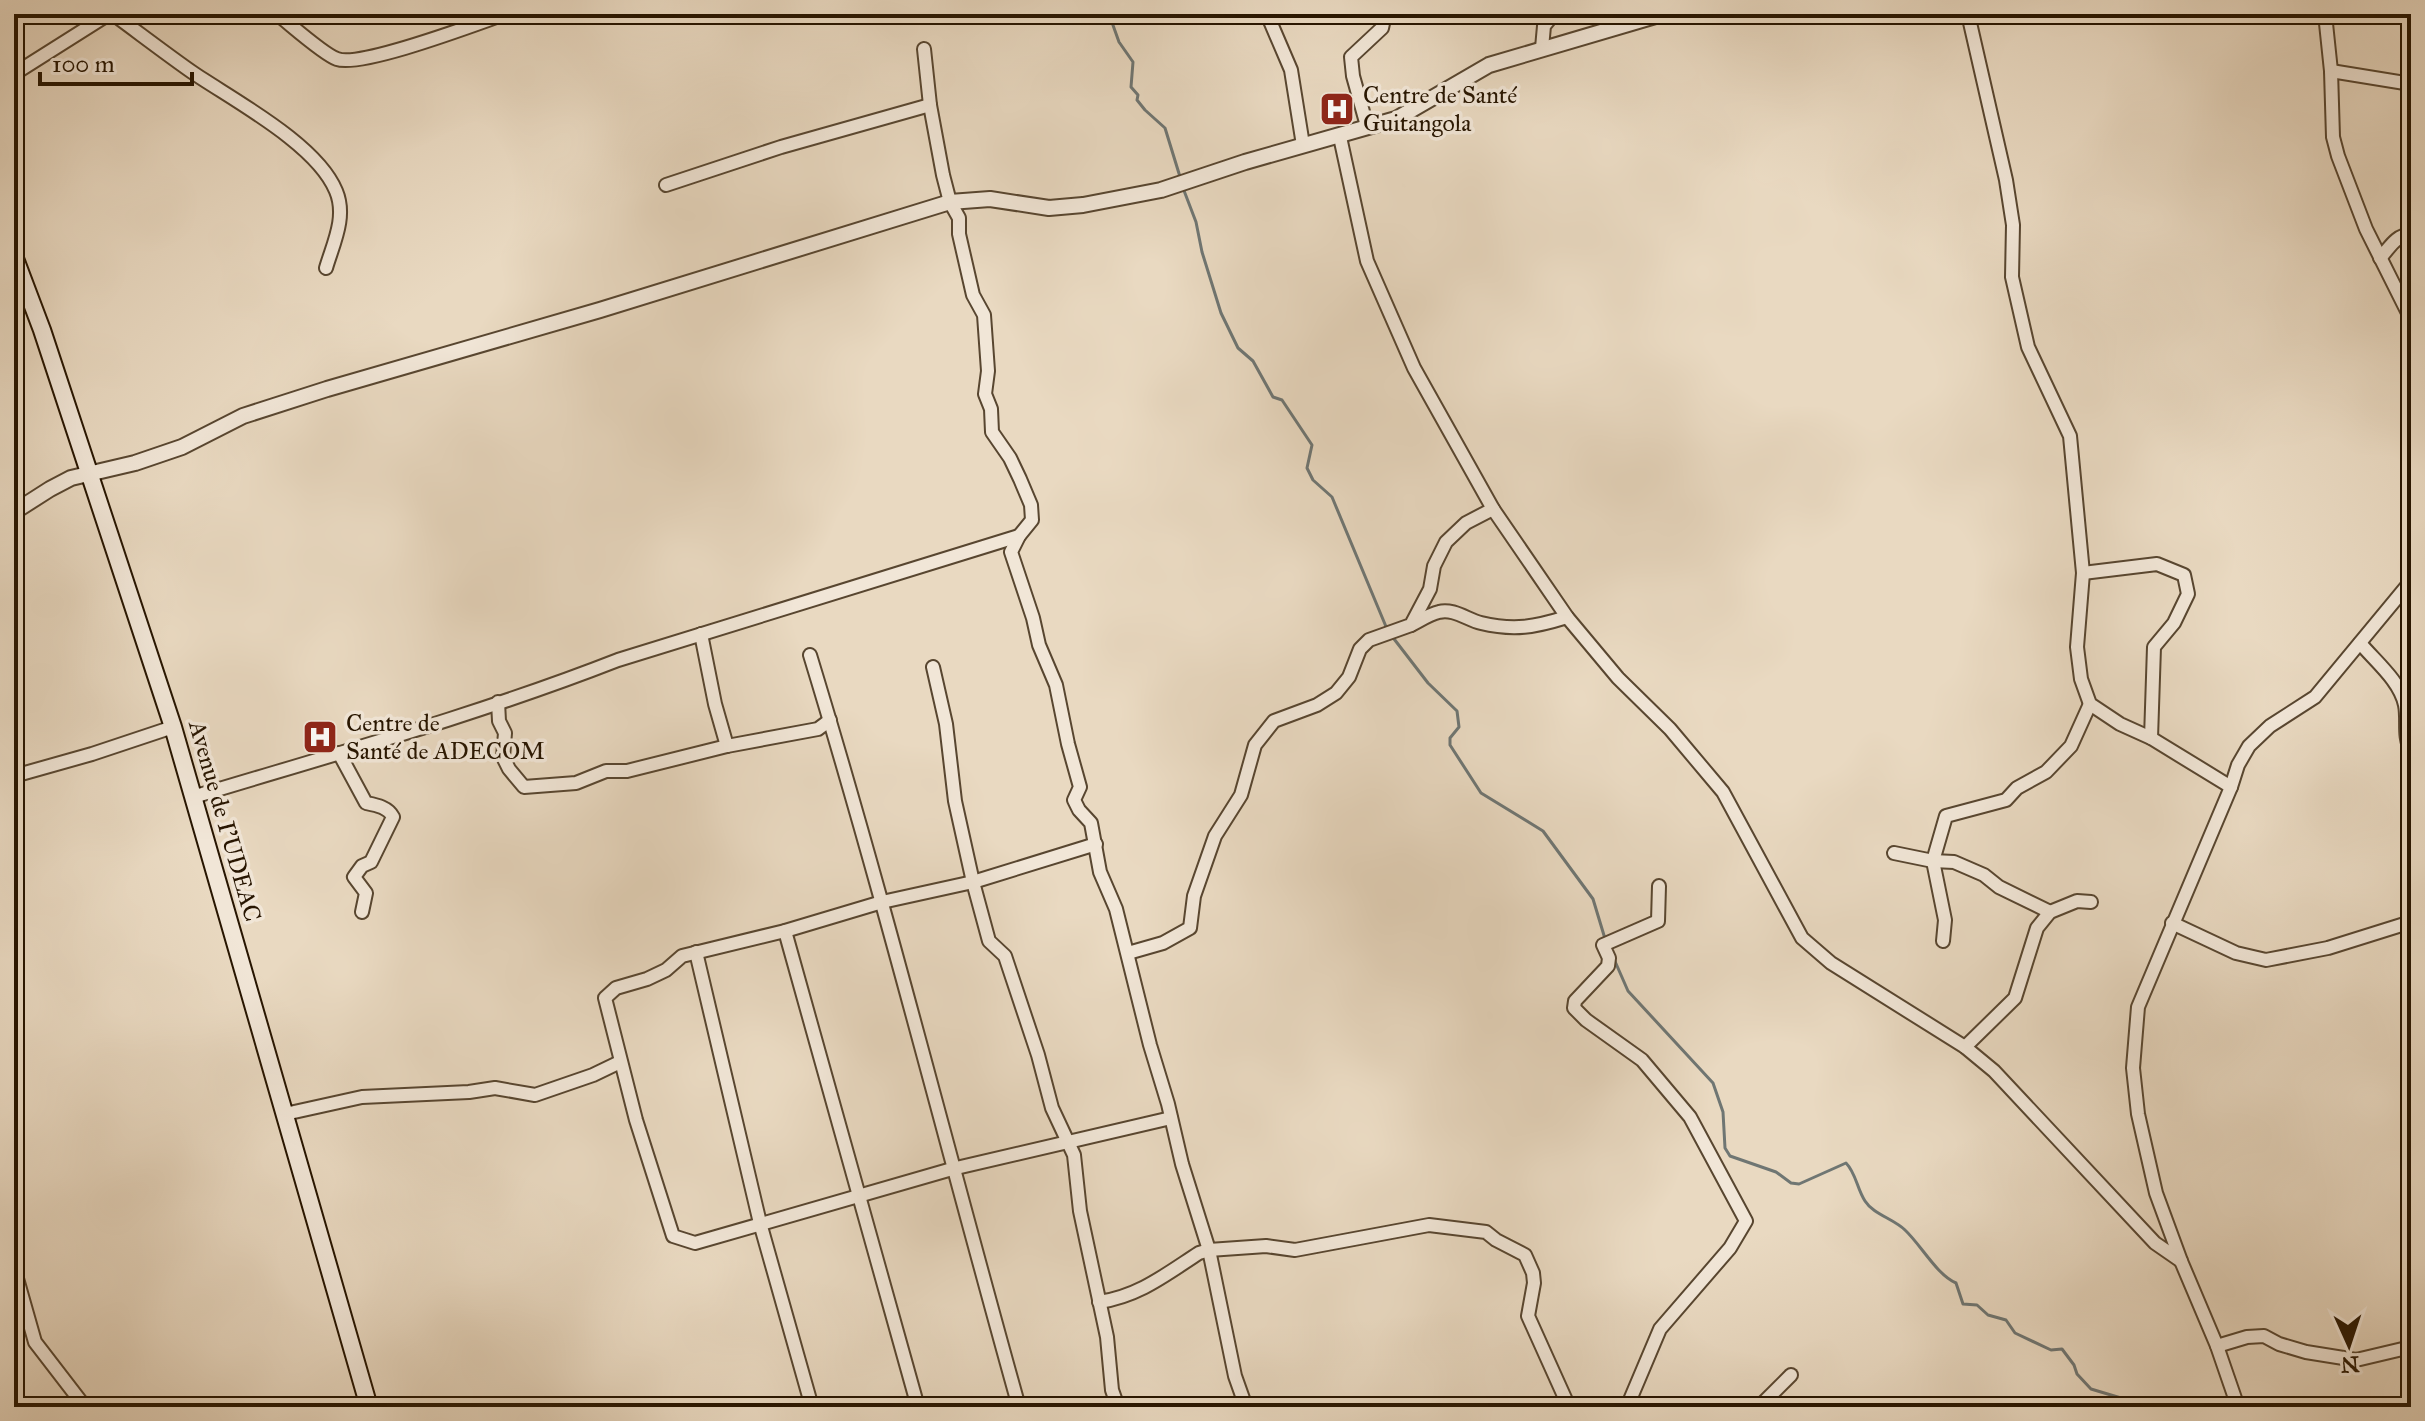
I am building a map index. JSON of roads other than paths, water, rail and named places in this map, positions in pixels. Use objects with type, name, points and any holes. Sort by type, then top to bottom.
[{"type":"main road","name":"Avenue de I'UDEAC","points":[[14,256],[42,330],[173,727],[369,1407]]},
{"type":"street","points":[[14,74],[111,14],[257,114],[320,167],[337,192],[340,207],[340,224],[326,268]]},
{"type":"street","points":[[277,14],[337,59],[353,60],[400,49],[505,14]]},
{"type":"street","points":[[1267,14],[1291,70],[1303,145]]},
{"type":"street","points":[[1367,126],[1351,57],[1382,28],[1385,14]]},
{"type":"street","points":[[1542,48],[1544,26],[1554,14]]},
{"type":"street","points":[[14,512],[71,478],[135,463],[182,447],[243,416],[327,389],[600,310],[950,202],[990,199],[1049,208],[1083,205],[1161,190],[1245,162],[1396,119],[1489,65],[1640,17],[1662,14]]},
{"type":"street","points":[[1968,14],[2006,180],[2013,225],[2012,277],[2028,347],[2070,436],[2083,573],[2077,647],[2081,679],[2090,704],[2231,787]]},
{"type":"street","points":[[2325,14],[2333,137],[2338,156],[2366,229],[2411,319]]},
{"type":"street","points":[[924,49],[930,105],[943,175],[950,202],[959,218],[959,234],[973,295],[984,315],[988,371],[985,394],[991,409],[992,432],[1010,458],[1031,505],[1032,520],[1011,552],[1039,645],[1056,685],[1080,787],[1074,800],[1091,823],[1100,872],[1116,909],[1182,1164],[1209,1250],[1235,1376],[1246,1407]]},
{"type":"street","points":[[2331,71],[2411,84]]},
{"type":"street","points":[[666,185],[781,147],[930,105]]},
{"type":"street","points":[[1340,137],[1367,261],[1414,368],[1493,509],[1567,617],[1618,678],[1670,729],[1723,792],[1802,938],[1831,963],[1965,1047],[1994,1071],[2155,1243],[2181,1261]]},
{"type":"street","points":[[2380,258],[2392,242],[2411,234]]},
{"type":"street","points":[[1411,625],[1430,589],[1434,566],[1446,542],[1466,523],[1493,509]]},
{"type":"street","points":[[193,797],[574,678],[618,660],[1019,536]]},
{"type":"street","points":[[2083,573],[2157,564],[2184,575],[2188,594],[2174,623],[2154,647],[2151,738]]},
{"type":"street","points":[[2238,1407],[2156,1193],[2138,1114],[2133,1068],[2138,1007],[2238,765],[2249,746],[2270,726],[2315,697],[2411,581]]},
{"type":"street","points":[[1128,953],[1163,943],[1190,928],[1194,896],[1215,836],[1241,795],[1255,745],[1274,721],[1317,705],[1336,693],[1349,677],[1360,649],[1369,640],[1441,611],[1479,623],[1508,627],[1536,627],[1567,617]]},
{"type":"street","points":[[701,634],[727,746]]},
{"type":"street","points":[[2360,643],[2401,690],[2411,750]]},
{"type":"street","points":[[810,655],[882,902],[1019,1407]]},
{"type":"street","points":[[933,667],[946,724],[955,801],[989,941],[1005,956],[1052,1108],[1074,1155],[1080,1211],[1107,1337],[1112,1390],[1118,1407]]},
{"type":"street","points":[[498,702],[499,721],[505,733],[503,757],[524,787],[576,783],[606,771],[627,771],[727,746],[818,729],[830,720]]},
{"type":"street","points":[[1943,941],[1945,920],[1933,861],[1946,816],[2006,800],[2017,788],[2046,772],[2071,746],[2090,704]]},
{"type":"street","points":[[14,776],[173,727]]},
{"type":"street","points":[[339,753],[366,803],[379,805],[391,812],[393,817],[371,862],[362,866],[354,877],[366,893],[362,912]]},
{"type":"street","points":[[1096,844],[973,882],[882,902],[785,931],[682,956],[666,970],[616,988],[605,998],[620,1062],[673,1236],[695,1243],[952,1169],[1171,1118]]},
{"type":"street","points":[[1894,853],[1954,862],[2050,912]]},
{"type":"street","points":[[1627,1407],[1660,1329],[1730,1248],[1746,1221],[1690,1117],[1642,1060],[1574,1008],[1575,1001],[1608,966],[1607,944],[1658,921],[1659,886]]},
{"type":"street","points":[[1965,1047],[2015,998],[2037,928],[2050,912],[2077,901],[2091,902]]},
{"type":"street","points":[[2172,923],[2236,953],[2266,960],[2328,948],[2411,922]]},
{"type":"street","points":[[785,931],[918,1407]]},
{"type":"street","points":[[696,952],[760,1223],[812,1407]]},
{"type":"street","points":[[285,1114],[371,1096],[495,1088],[535,1095],[620,1062]]},
{"type":"street","points":[[1099,1302],[1122,1299],[1209,1250],[1266,1246],[1295,1250],[1429,1225],[1486,1232],[1525,1255],[1534,1283],[1528,1316],[1569,1407]]},
{"type":"street","points":[[14,1268],[35,1342],[85,1407]]},
{"type":"street","points":[[2217,1346],[2247,1337],[2264,1336],[2306,1352],[2356,1360],[2411,1347]]},
{"type":"street","points":[[1759,1407],[1791,1375]]},
{"type":"waterway","points":[[1109,14],[1119,42],[1133,62],[1131,87],[1145,110],[1165,128],[1181,180]]},
{"type":"waterway","points":[[1183,188],[1196,222],[1221,313],[1238,348],[1253,361],[1273,397],[1282,400],[1312,445],[1307,468],[1313,480],[1332,497],[1387,629]]},
{"type":"waterway","points":[[1391,635],[1428,683],[1457,711],[1459,727],[1450,738],[1450,745],[1481,793],[1543,831],[1593,899],[1606,942]]},
{"type":"waterway","points":[[1614,959],[1628,991],[1713,1083],[1723,1112],[1725,1148],[1730,1156],[1776,1172],[1791,1183],[1799,1184],[1846,1163],[1869,1206],[1905,1230],[1936,1267],[1956,1283],[1963,1304],[1977,1305],[1988,1315],[2006,1320],[2015,1333],[2051,1350],[2062,1349],[2077,1374],[2091,1389],[2151,1407]]},
{"type":"place","name":"Centre de Santé Guitangola","points":[[1337,109]]},
{"type":"place","name":"Centre de Santé de ADECOM","points":[[320,737]]}]
